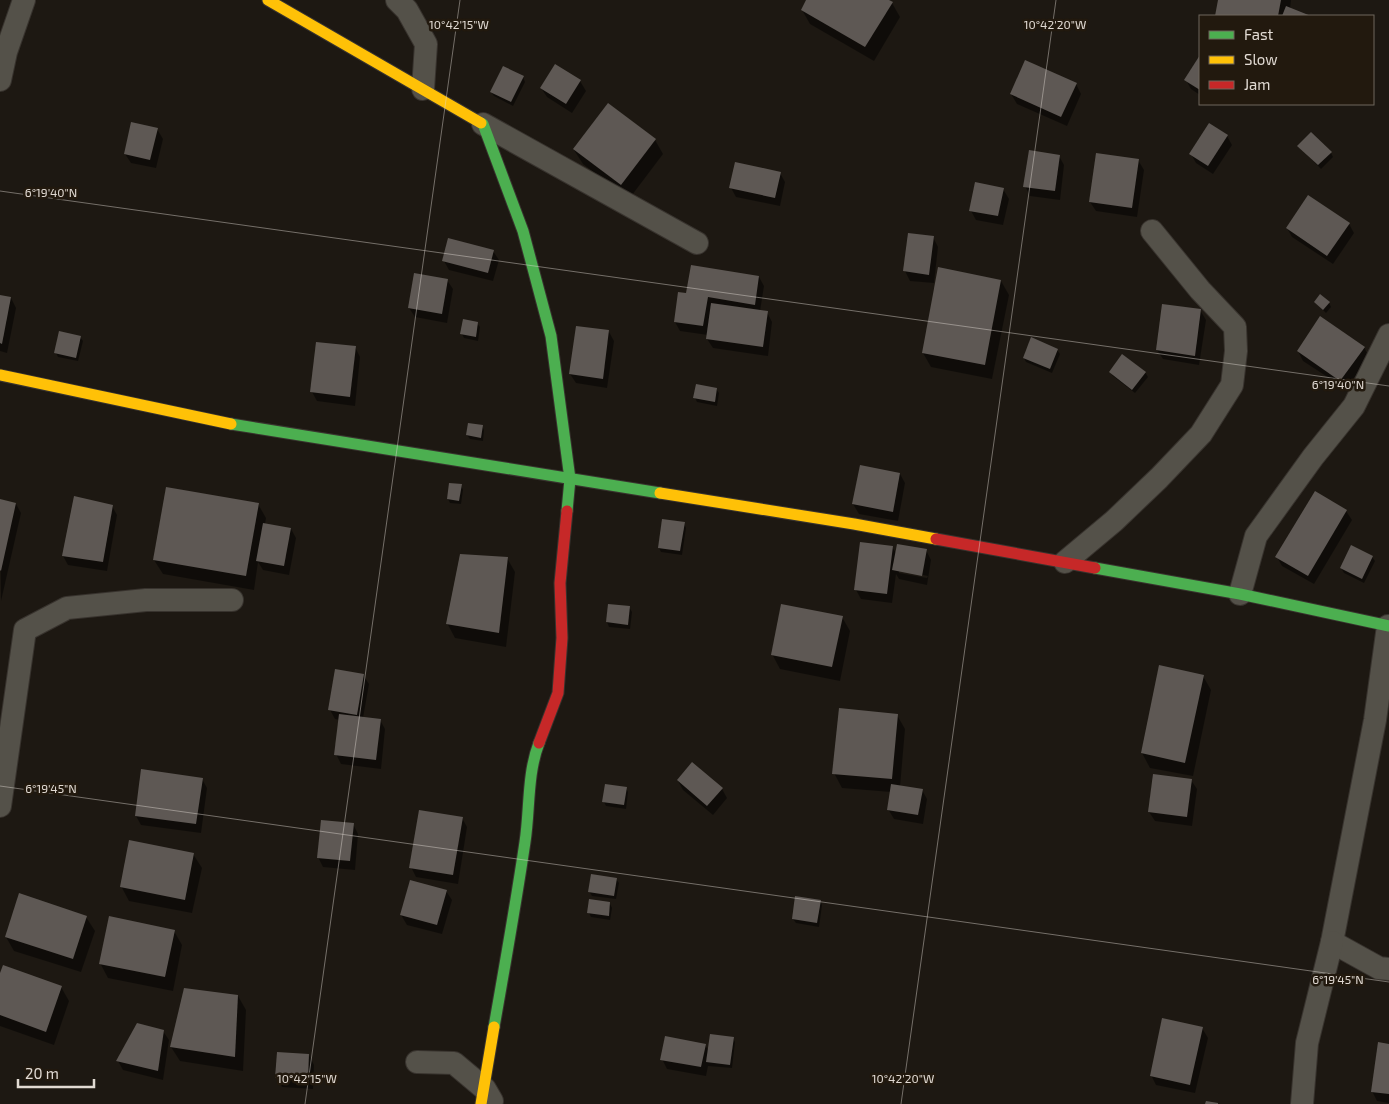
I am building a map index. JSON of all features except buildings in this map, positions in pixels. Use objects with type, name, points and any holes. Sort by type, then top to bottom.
[{"type":"street","points":[[0,80],[3,51],[24,0]]},
{"type":"street","points":[[268,0],[483,124],[697,243]]},
{"type":"street","points":[[397,0],[407,10],[426,44],[423,89]]},
{"type":"street","points":[[483,124],[523,231],[551,336],[570,479],[560,583],[562,638],[558,693],[537,749],[528,800],[527,827],[487,1099]]},
{"type":"street","points":[[1065,562],[1114,521],[1201,434],[1232,385],[1236,351],[1235,327],[1200,290],[1152,231]]},
{"type":"street","points":[[1240,594],[1256,536],[1301,472],[1354,406],[1389,335]]},
{"type":"street","points":[[0,375],[250,428],[854,524],[1240,594],[1388,626],[1375,720],[1332,942],[1307,1043],[1302,1104]]},
{"type":"street","points":[[0,806],[25,630],[66,608],[146,600],[232,600]]},
{"type":"street","points":[[1332,942],[1379,968],[1389,969]]},
{"type":"street","points":[[417,1062],[454,1063],[487,1099]]},
{"type":"traffic: fast","points":[[481,123],[483,124],[523,231],[551,336],[570,479],[567,511]]},
{"type":"traffic: fast","points":[[231,424],[660,493]]},
{"type":"traffic: fast","points":[[1095,568],[1240,594],[1389,626]]},
{"type":"traffic: fast","points":[[494,1027],[527,830],[532,767],[539,743]]},
{"type":"traffic: slow","points":[[268,0],[481,123]]},
{"type":"traffic: slow","points":[[0,375],[231,424]]},
{"type":"traffic: slow","points":[[660,493],[936,539]]},
{"type":"traffic: slow","points":[[481,1104],[494,1027]]},
{"type":"traffic: jam","points":[[539,743],[558,693],[562,638],[560,583],[567,511]]},
{"type":"traffic: jam","points":[[936,539],[1095,568]]}]
